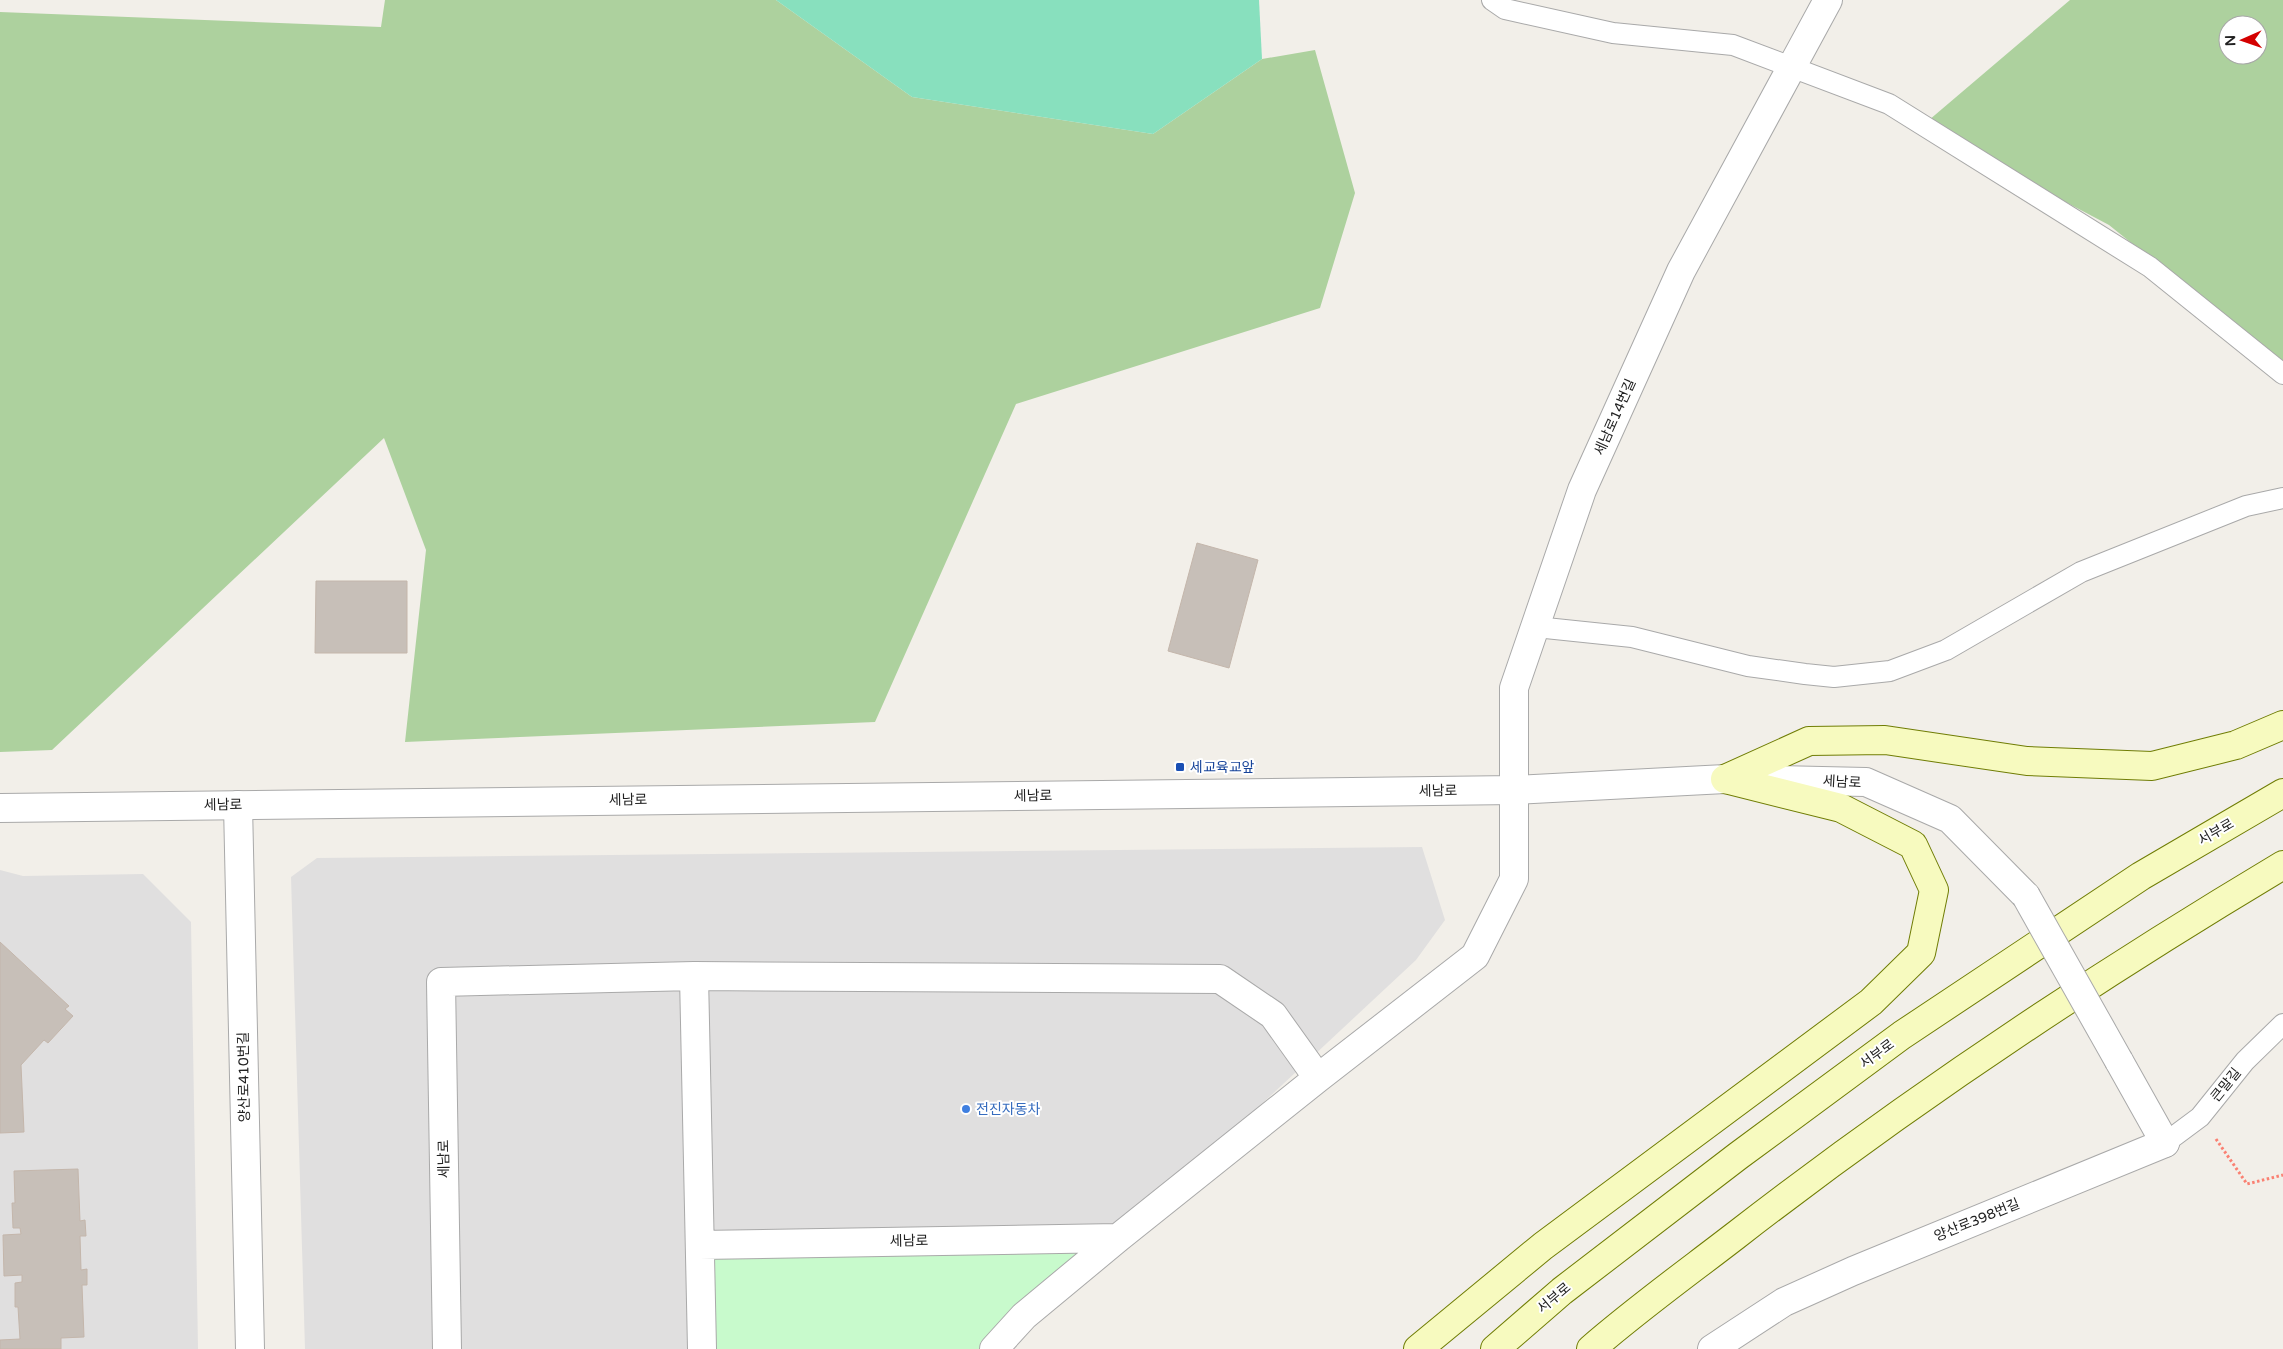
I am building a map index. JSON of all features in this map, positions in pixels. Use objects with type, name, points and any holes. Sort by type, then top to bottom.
[{"type":"main road","points":[[1725,778],[1809,741],[1885,740],[2027,761],[2152,766],[2236,745],[2283,725]]},
{"type":"main road","points":[[1418,1349],[1543,1246],[1871,1002],[1921,953],[1934,890],[1913,845],[1840,808],[1725,778]]},
{"type":"main road","name":"서부로","points":[[1495,1349],[1562,1291],[1738,1156],[1902,1035],[2141,876],[2283,793]]},
{"type":"main road","points":[[1591,1349],[1809,1178],[1942,1084],[2171,932],[2283,865]]},
{"type":"street","name":"세남로14번길","points":[[994,1349],[1024,1316],[1118,1238],[1318,1078],[1475,956],[1514,879],[1514,688],[1582,490],[1680,271],[1828,0]]},
{"type":"street","name":"세남로","points":[[0,808],[1515,790],[1725,778],[1866,782],[1950,819],[2026,896],[2165,1142]]},
{"type":"street","name":"양산로410번길","points":[[238,805],[250,1349]]},
{"type":"street","name":"세남로","points":[[447,1349],[441,982],[694,976],[1220,979],[1273,1014],[1318,1078]]},
{"type":"street","points":[[694,976],[702,1349]]},
{"type":"street","name":"양산로398번길","points":[[1712,1349],[1784,1302],[1861,1268],[2165,1142]]},
{"type":"street","name":"세남로","points":[[700,1245],[1118,1238]]},
{"type":"lane","points":[[1492,0],[1505,9],[1613,33],[1733,45],[1889,104],[2150,267],[2283,374]]},
{"type":"lane","points":[[1536,628],[1632,637],[1748,666],[1805,674],[1834,677],[1890,671],[1946,650],[2081,572],[2246,506],[2283,498]]},
{"type":"lane","name":"큰말길","points":[[2165,1142],[2200,1117],[2245,1061],[2283,1024]]},
{"type":"path","points":[[2200,1117],[2247,1184],[2283,1175]]},
{"type":"shaded area","points":[[1422,847],[1445,920],[1416,960],[1118,1238],[702,1349],[305,1349],[291,877],[317,858]]},
{"type":"shaded area","points":[[0,870],[23,876],[143,874],[191,922],[198,1349],[0,1349]]},
{"type":"green space","points":[[385,0],[776,0],[912,97],[1153,134],[1262,59],[1315,50],[1355,193],[1320,308],[1016,404],[875,722],[405,742],[426,550],[384,438],[52,750],[0,752],[0,12],[381,27]]},
{"type":"green space","points":[[776,0],[1259,0],[1262,59],[1153,134],[912,97]]},
{"type":"green space","points":[[2070,0],[2283,0],[2283,365],[2109,225],[1922,126]]},
{"type":"green space","points":[[1118,1238],[994,1349],[702,1349],[700,1245]]},
{"type":"building","points":[[1197,543],[1258,560],[1229,668],[1168,651]]},
{"type":"building","points":[[316,581],[407,581],[407,653],[315,653]]},
{"type":"building","points":[[0,942],[69,1006],[65,1009],[73,1016],[48,1043],[44,1040],[21,1065],[24,1132],[0,1133]]},
{"type":"building","points":[[78,1169],[80,1221],[85,1220],[86,1236],[80,1236],[81,1270],[87,1269],[87,1285],[82,1285],[84,1337],[61,1338],[61,1349],[0,1349],[0,1340],[20,1339],[18,1307],[15,1307],[15,1283],[22,1282],[22,1275],[4,1276],[3,1235],[21,1234],[20,1228],[13,1228],[12,1203],[15,1203],[14,1171]]},
{"type":"place","name":"세교육교앞","points":[[1180,767]]},
{"type":"place","name":"전진자동차","points":[[966,1109]]}]
